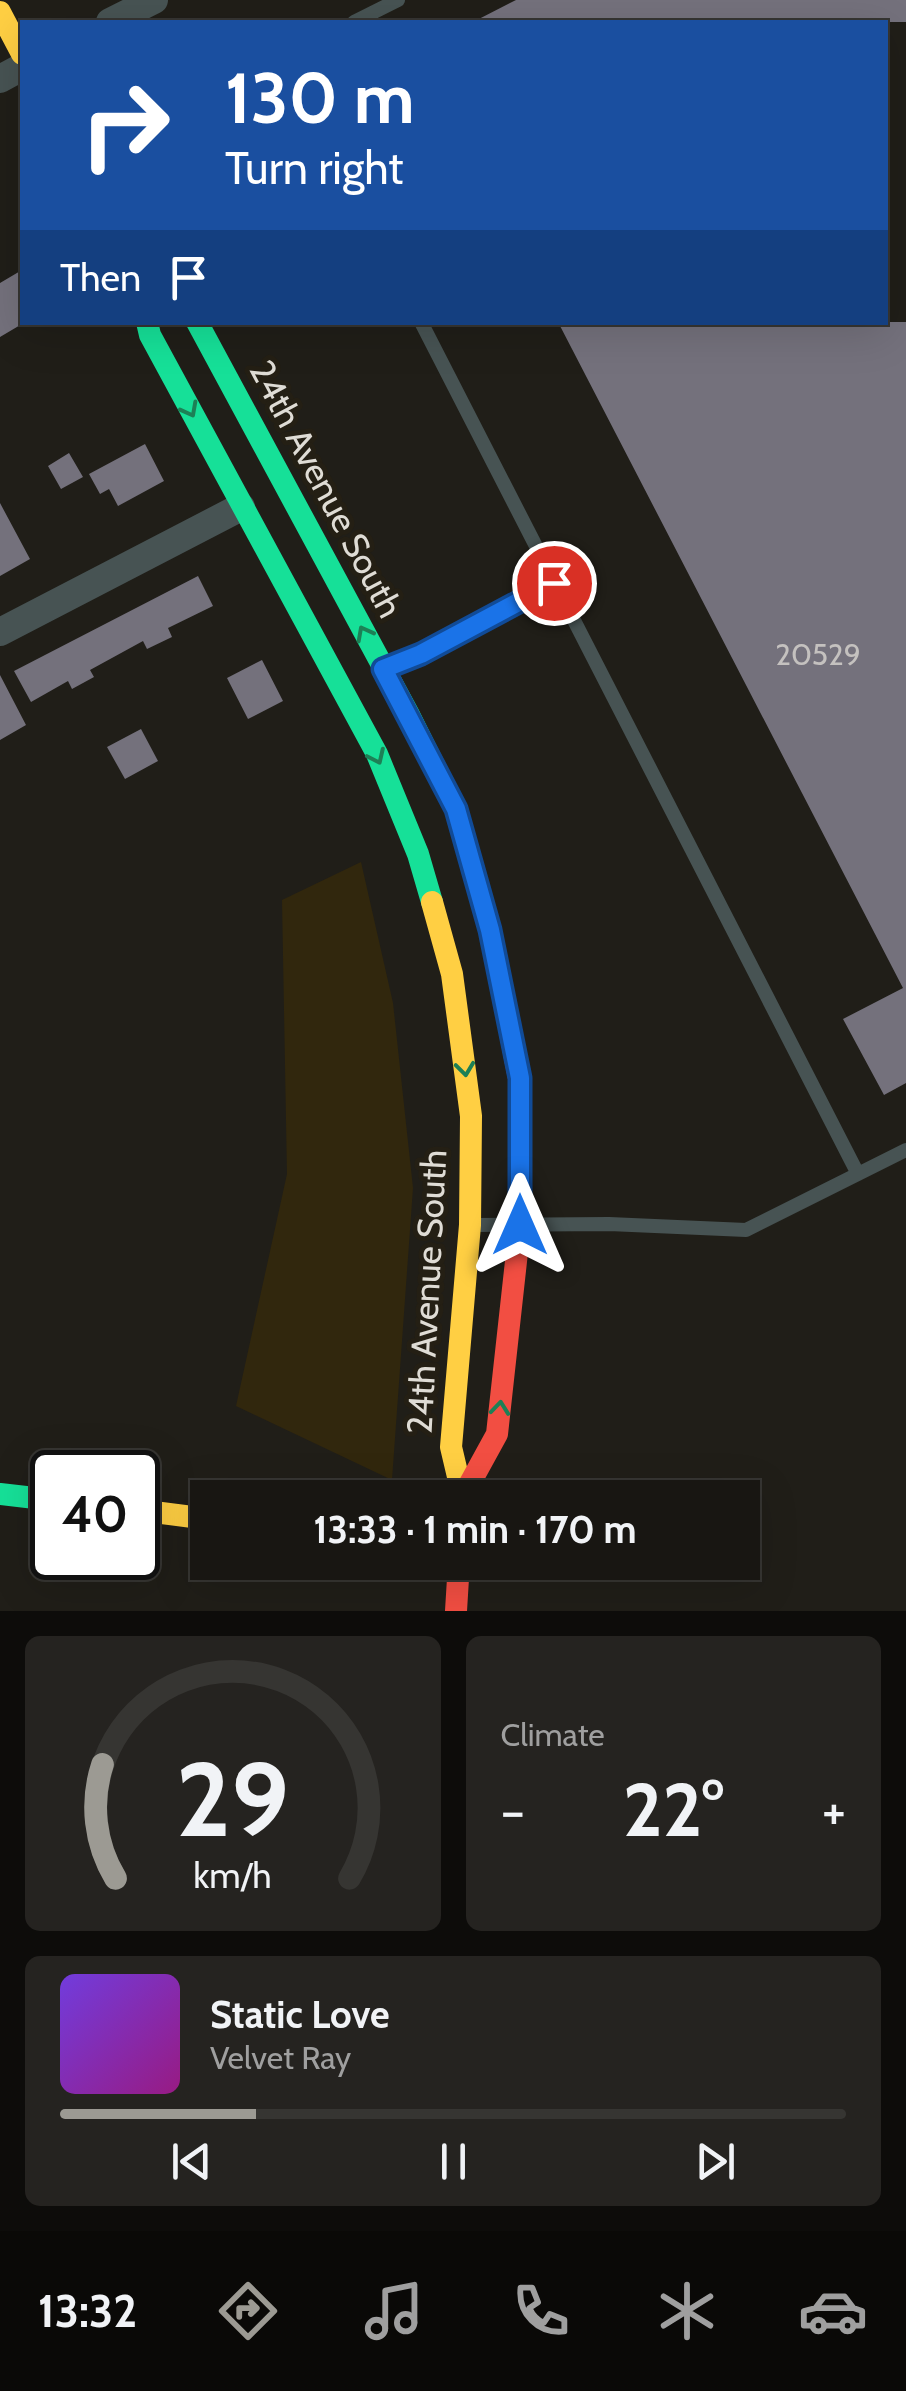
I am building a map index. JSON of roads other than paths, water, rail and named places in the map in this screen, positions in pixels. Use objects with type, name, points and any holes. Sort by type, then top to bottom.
[{"type":"main road","points":[[0,12],[20,50]]},
{"type":"main road","name":"24th Avenue South","points":[[148,325],[377,754],[418,854],[452,974],[471,1116],[470,1225],[451,1447],[459,1480]]},
{"type":"main road","name":"24th Avenue South","points":[[199,325],[456,809],[490,930],[520,1078],[520,1225],[497,1434],[472,1480]]},
{"type":"main road","points":[[0,1494],[30,1497]]},
{"type":"main road","points":[[160,1513],[190,1517]]},
{"type":"main road","points":[[456,1611],[458,1580]]},
{"type":"street","points":[[114,20],[154,0]]},
{"type":"street","points":[[0,632],[242,507]]},
{"type":"lane","points":[[358,20],[398,0]]},
{"type":"lane","points":[[423,325],[858,1174]]},
{"type":"lane","points":[[383,669],[421,654],[554,583]]},
{"type":"lane","points":[[470,1225],[608,1224],[746,1230],[906,1150]]}]
